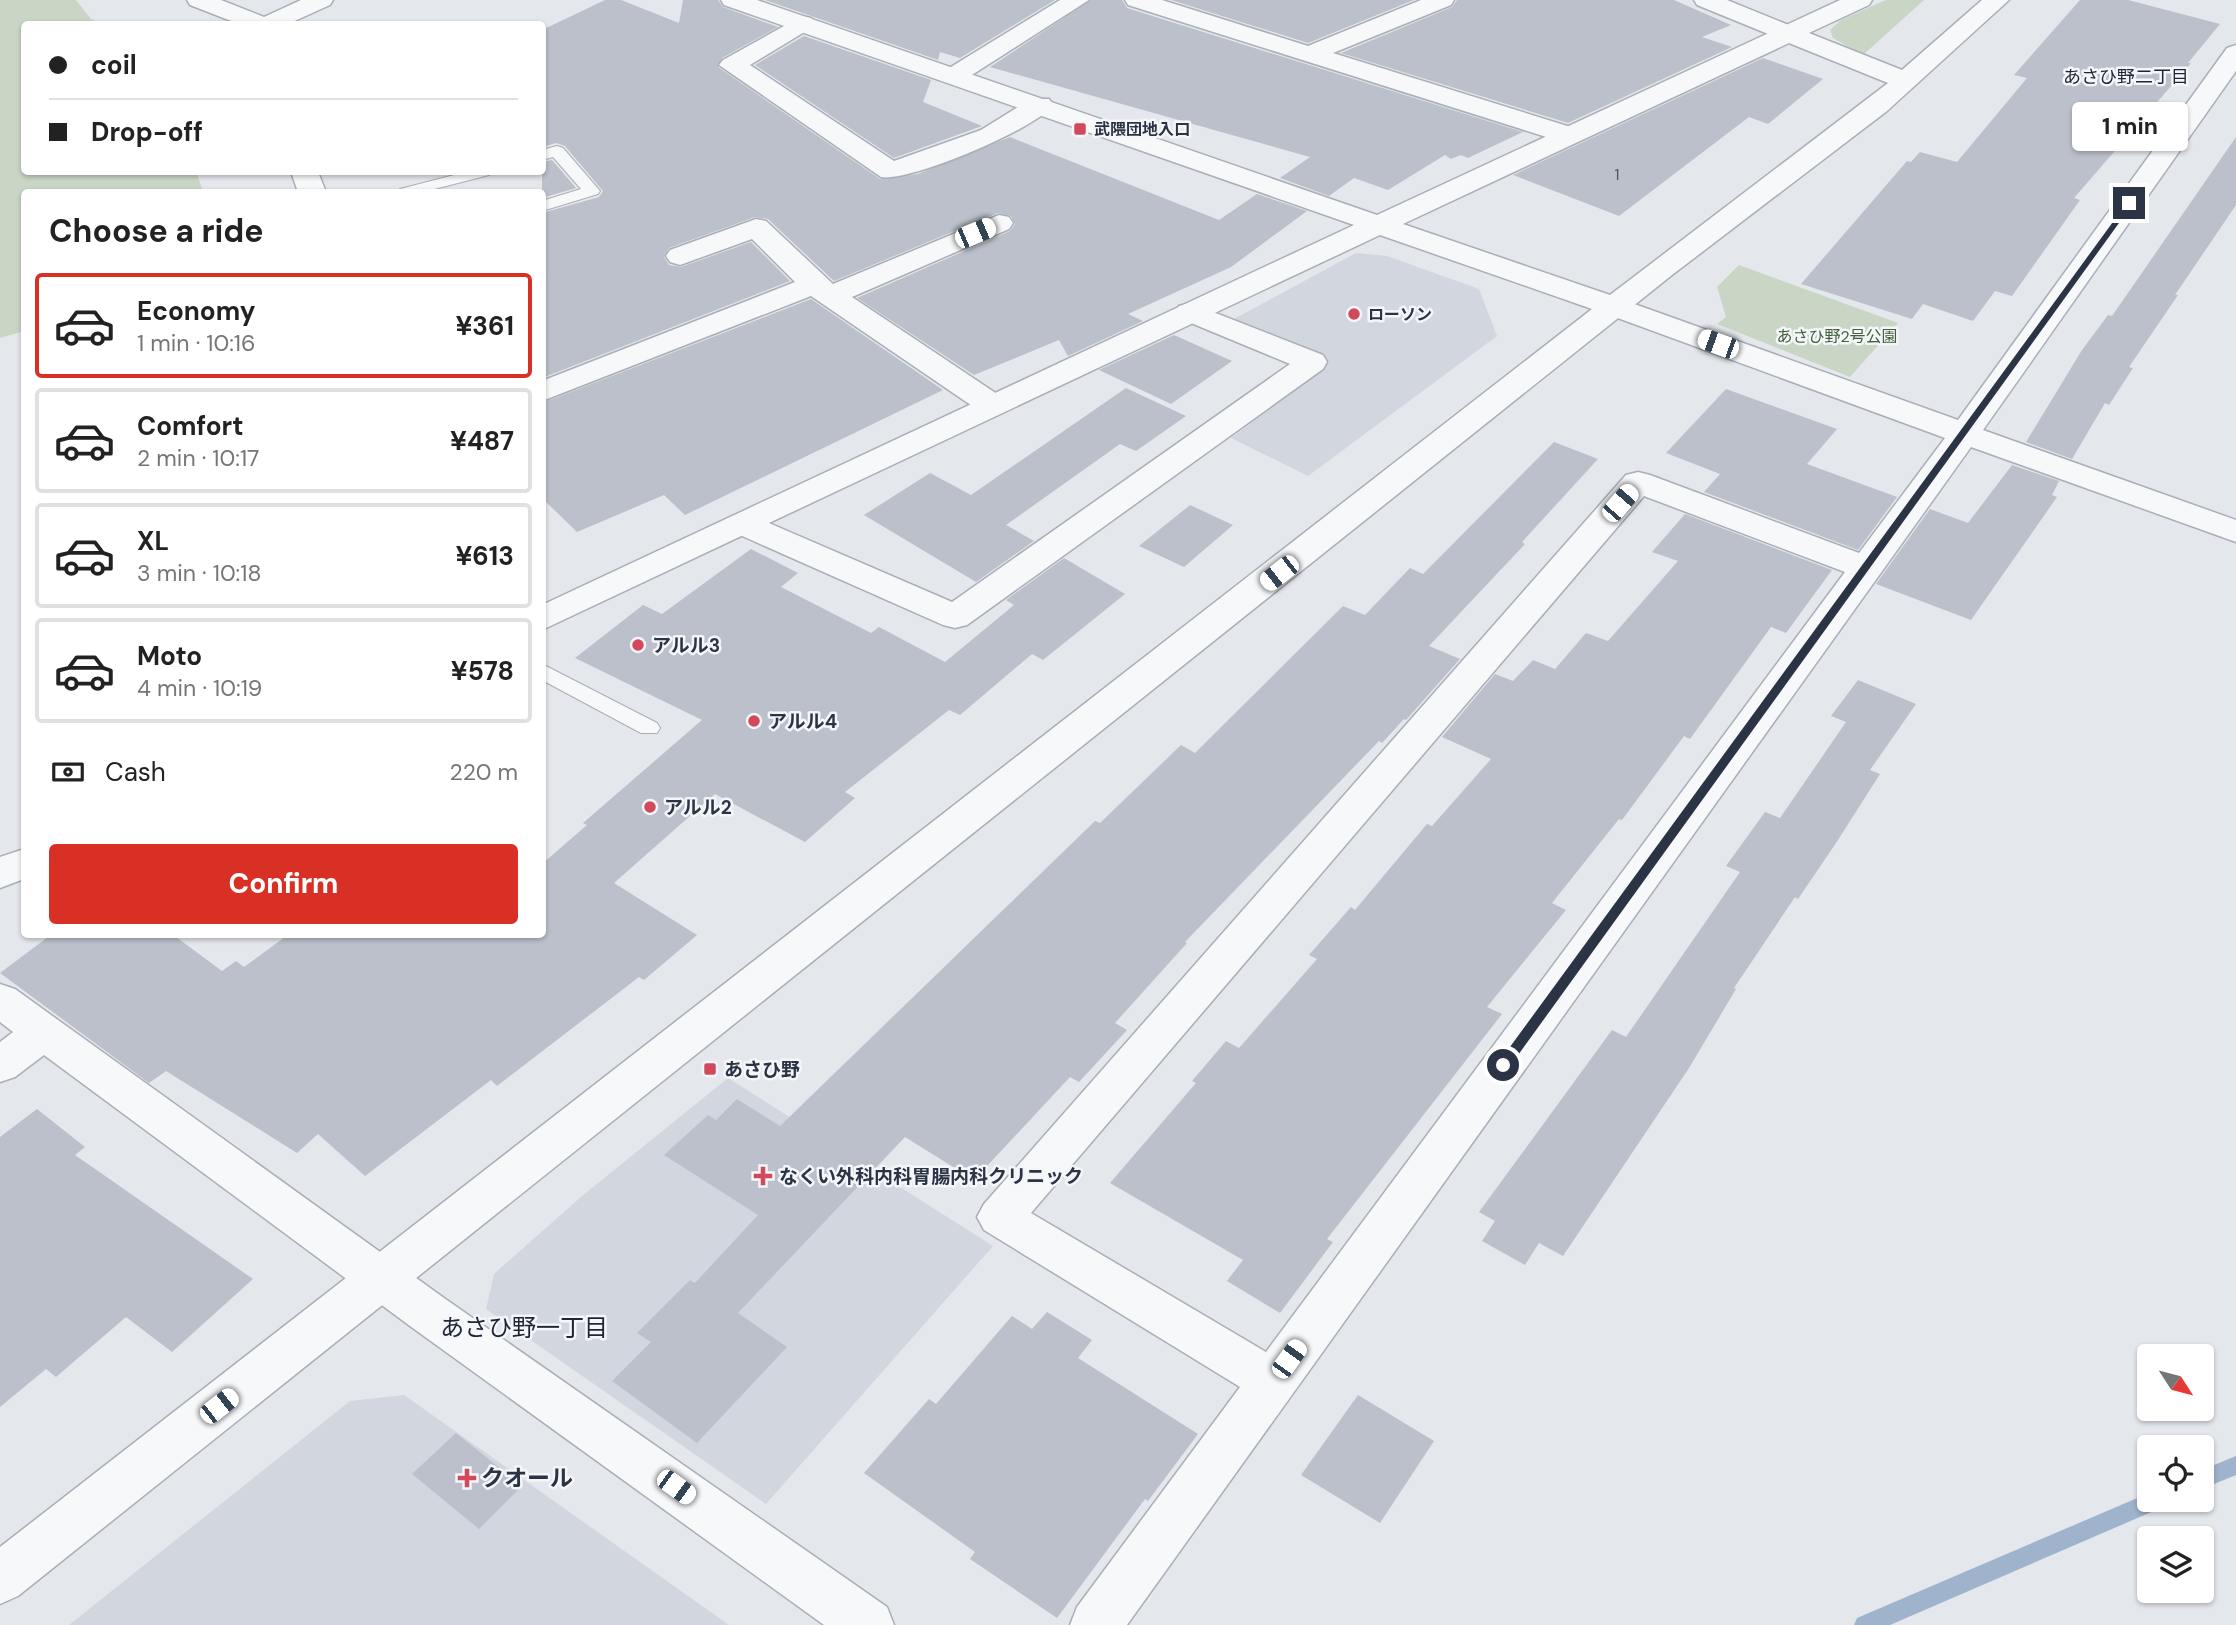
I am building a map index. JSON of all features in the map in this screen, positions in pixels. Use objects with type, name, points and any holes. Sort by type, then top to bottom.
[{"type":"street","points":[[199,0],[252,21]]},
{"type":"street","points":[[276,21],[321,0]]},
{"type":"street","points":[[733,0],[955,75],[1615,307],[2236,532]]},
{"type":"street","points":[[955,75],[1077,0]]},
{"type":"street","points":[[1137,0],[1568,135]]},
{"type":"street","points":[[1311,54],[1442,0]]},
{"type":"street","points":[[1706,0],[1907,81]]},
{"type":"street","points":[[546,617],[1377,224],[1860,0]]},
{"type":"street","points":[[0,1579],[1615,307],[1907,81],[1997,0]]},
{"type":"street","points":[[802,23],[732,65],[891,171],[990,136],[1040,105]]},
{"type":"street","points":[[1096,1625],[1965,433],[2236,53]]},
{"type":"street","points":[[546,391],[822,291],[999,223]]},
{"type":"street","points":[[680,256],[756,227],[822,291],[992,405]]},
{"type":"street","points":[[743,524],[955,617],[1312,362],[1190,312]]},
{"type":"street","points":[[1272,1381],[1000,1217],[1638,482],[1866,568]]},
{"type":"street","points":[[0,874],[21,864]]},
{"type":"street","points":[[0,1000],[381,1278],[868,1625]]},
{"type":"street","points":[[0,1065],[44,1032]]},
{"type":"lane","points":[[546,154],[557,151],[592,191],[546,205]]},
{"type":"lane","points":[[418,189],[471,175]]},
{"type":"lane","points":[[546,673],[649,728]]},
{"type":"shaded area","points":[[1356,253],[1387,256],[1479,289],[1497,336],[1308,476],[1231,438],[1329,363],[1232,320]]},
{"type":"shaded area","points":[[728,1078],[993,1246],[766,1504],[486,1309],[494,1274],[582,1196]]},
{"type":"shaded area","points":[[404,1395],[729,1625],[69,1625],[350,1401]]},
{"type":"green space","points":[[0,0],[76,0],[91,19],[96,21],[21,21],[21,175],[197,175],[202,189],[21,189],[21,332],[0,338]]},
{"type":"green space","points":[[1886,0],[1924,0],[1863,55],[1833,38],[1830,30],[1841,20]]},
{"type":"green space","name":"あさひ野2号公園","points":[[1739,265],[1898,323],[1850,377],[1717,324],[1726,317],[1717,287]]},
{"type":"building","points":[[605,0],[621,0],[679,23],[683,0],[718,0],[723,7],[778,27],[722,58],[718,67],[880,179],[918,174],[1010,137],[1219,220],[1257,194],[1307,211],[1231,267],[1128,314],[1143,321],[1068,356],[1059,340],[974,375],[857,298],[1010,231],[1015,224],[1011,216],[998,213],[834,281],[768,219],[755,217],[669,248],[664,257],[669,265],[681,267],[751,242],[790,281],[546,376],[546,212],[599,197],[603,191],[565,146],[556,143],[546,146],[546,28]]},
{"type":"building","points":[[765,0],[1055,0],[960,58],[940,52],[938,60]]},
{"type":"building","points":[[1091,0],[1122,0],[1127,8],[1523,132],[1468,158],[1461,155],[1451,159],[1445,155],[1388,190],[1354,178],[1329,196],[1280,178],[1310,157],[990,67]]},
{"type":"building","points":[[1171,0],[1414,0],[1308,43]]},
{"type":"building","points":[[1457,0],[1674,0],[1731,25],[1702,37],[1732,47],[1568,123],[1341,53],[1452,7]]},
{"type":"building","points":[[2080,0],[2128,0],[2220,24],[2188,63],[2191,63],[2074,198],[2080,200],[2012,296],[1995,291],[1973,321],[1923,304],[1912,319],[1801,284],[1907,161],[1911,162],[1920,152],[1957,162],[2027,78],[2014,75]]},
{"type":"building","points":[[804,36],[931,80],[923,102],[982,126],[894,158],[755,65]]},
{"type":"building","points":[[1763,58],[1823,79],[1768,124],[1749,117],[1619,216],[1513,175]]},
{"type":"building","points":[[2236,137],[2236,205],[2129,367],[2133,368],[2109,405],[2105,403],[2072,459],[2026,442],[2082,350],[2108,315],[2112,316]]},
{"type":"building","points":[[552,160],[576,188],[546,197],[546,189],[542,189],[542,175],[546,175],[546,161]]},
{"type":"building","points":[[811,299],[943,390],[685,515],[664,495],[577,532],[546,502],[546,401]]},
{"type":"building","points":[[1174,335],[1232,361],[1171,404],[1099,370]]},
{"type":"building","points":[[1126,388],[1186,416],[1136,451],[1120,444],[1006,525],[1034,541],[976,582],[864,515],[930,473],[971,495]]},
{"type":"building","points":[[1726,389],[1837,429],[1807,464],[1897,497],[1858,550],[1704,492],[1720,474],[1666,453]]},
{"type":"building","points":[[1554,442],[1598,459],[1522,542],[1525,544],[1429,646],[1460,659],[1406,720],[1404,719],[1382,743],[1379,741],[1185,942],[1187,943],[1115,1023],[1127,1030],[1079,1082],[1070,1077],[974,1180],[905,1137],[738,1313],[787,1347],[697,1443],[612,1381],[651,1342],[637,1333],[690,1280],[695,1283],[758,1215],[664,1155],[708,1115],[716,1120],[737,1099],[780,1126],[1095,821],[1100,823],[1181,745],[1195,753],[1343,606],[1365,615],[1410,568],[1423,574]]},
{"type":"building","points":[[2012,465],[2059,481],[2052,495],[2057,497],[1971,620],[1876,584],[1930,509],[1968,523]]},
{"type":"building","points":[[1190,505],[1233,525],[1184,567],[1139,546]]},
{"type":"building","points":[[1685,514],[1832,570],[1786,633],[1771,627],[1690,739],[1684,736],[1622,820],[1619,819],[1552,903],[1566,910],[1487,1007],[1502,1014],[1327,1239],[1333,1242],[1280,1313],[1227,1281],[1243,1260],[1110,1183],[1196,1083],[1192,1081],[1226,1041],[1239,1048],[1317,959],[1309,955],[1351,907],[1355,910],[1427,824],[1432,826],[1491,759],[1442,737],[1495,674],[1513,681],[1533,660],[1555,669],[1586,633],[1608,641],[1678,561],[1652,552]]},
{"type":"building","points":[[751,549],[798,573],[781,587],[871,633],[879,627],[945,662],[1014,605],[1006,600],[1064,558],[1125,594],[1043,660],[1032,654],[960,715],[949,710],[845,792],[855,798],[805,842],[715,794],[614,883],[697,935],[644,980],[639,977],[497,1086],[491,1080],[365,1176],[318,1134],[297,1153],[166,1071],[149,1083],[0,973],[47,938],[177,938],[222,971],[236,961],[244,967],[284,938],[546,938],[546,861],[587,825],[583,823],[702,720],[575,658],[643,605],[662,614]]},
{"type":"building","points":[[1858,680],[1916,704],[1870,770],[1880,774],[1836,843],[1798,899],[1795,897],[1734,988],[1736,989],[1689,1068],[1563,1256],[1539,1243],[1525,1265],[1482,1241],[1495,1221],[1479,1212],[1612,1030],[1626,1037],[1740,872],[1726,866],[1765,812],[1780,818],[1846,722],[1831,716]]},
{"type":"building","points":[[37,1109],[85,1147],[75,1155],[253,1279],[172,1352],[126,1317],[56,1377],[46,1369],[0,1407],[0,1137]]},
{"type":"building","points":[[1047,1312],[1092,1340],[1078,1358],[1198,1434],[1148,1501],[1145,1499],[1057,1618],[970,1559],[975,1552],[864,1473],[929,1399],[936,1404],[1012,1316],[1032,1329]]},
{"type":"building","points":[[1358,1395],[1434,1441],[1380,1523],[1301,1475]]},
{"type":"building","points":[[456,1433],[522,1486],[479,1529],[412,1474]]},
{"type":"waterway","points":[[2214,1475],[2236,1465]]},
{"type":"waterway","points":[[1865,1625],[2137,1508]]},
{"type":"place","name":"武隈団地入口","points":[[1080,129]]},
{"type":"place","name":"ローソン","points":[[1354,314]]},
{"type":"place","name":"アルル3","points":[[638,645]]},
{"type":"place","name":"アルル4","points":[[754,721]]},
{"type":"place","name":"アルル2","points":[[650,807]]},
{"type":"place","name":"あさひ野","points":[[710,1069]]},
{"type":"place","name":"なくい外科内科胃腸内科クリニック","points":[[763,1176]]},
{"type":"place","name":"クオール","points":[[467,1478]]},
{"type":"district","name":"あさひ野二丁目","points":[[2126,77]]},
{"type":"district","name":"あさひ野一丁目","points":[[524,1328]]},
{"type":"route","points":[[1503,1065],[1965,433],[2129,203]]}]
